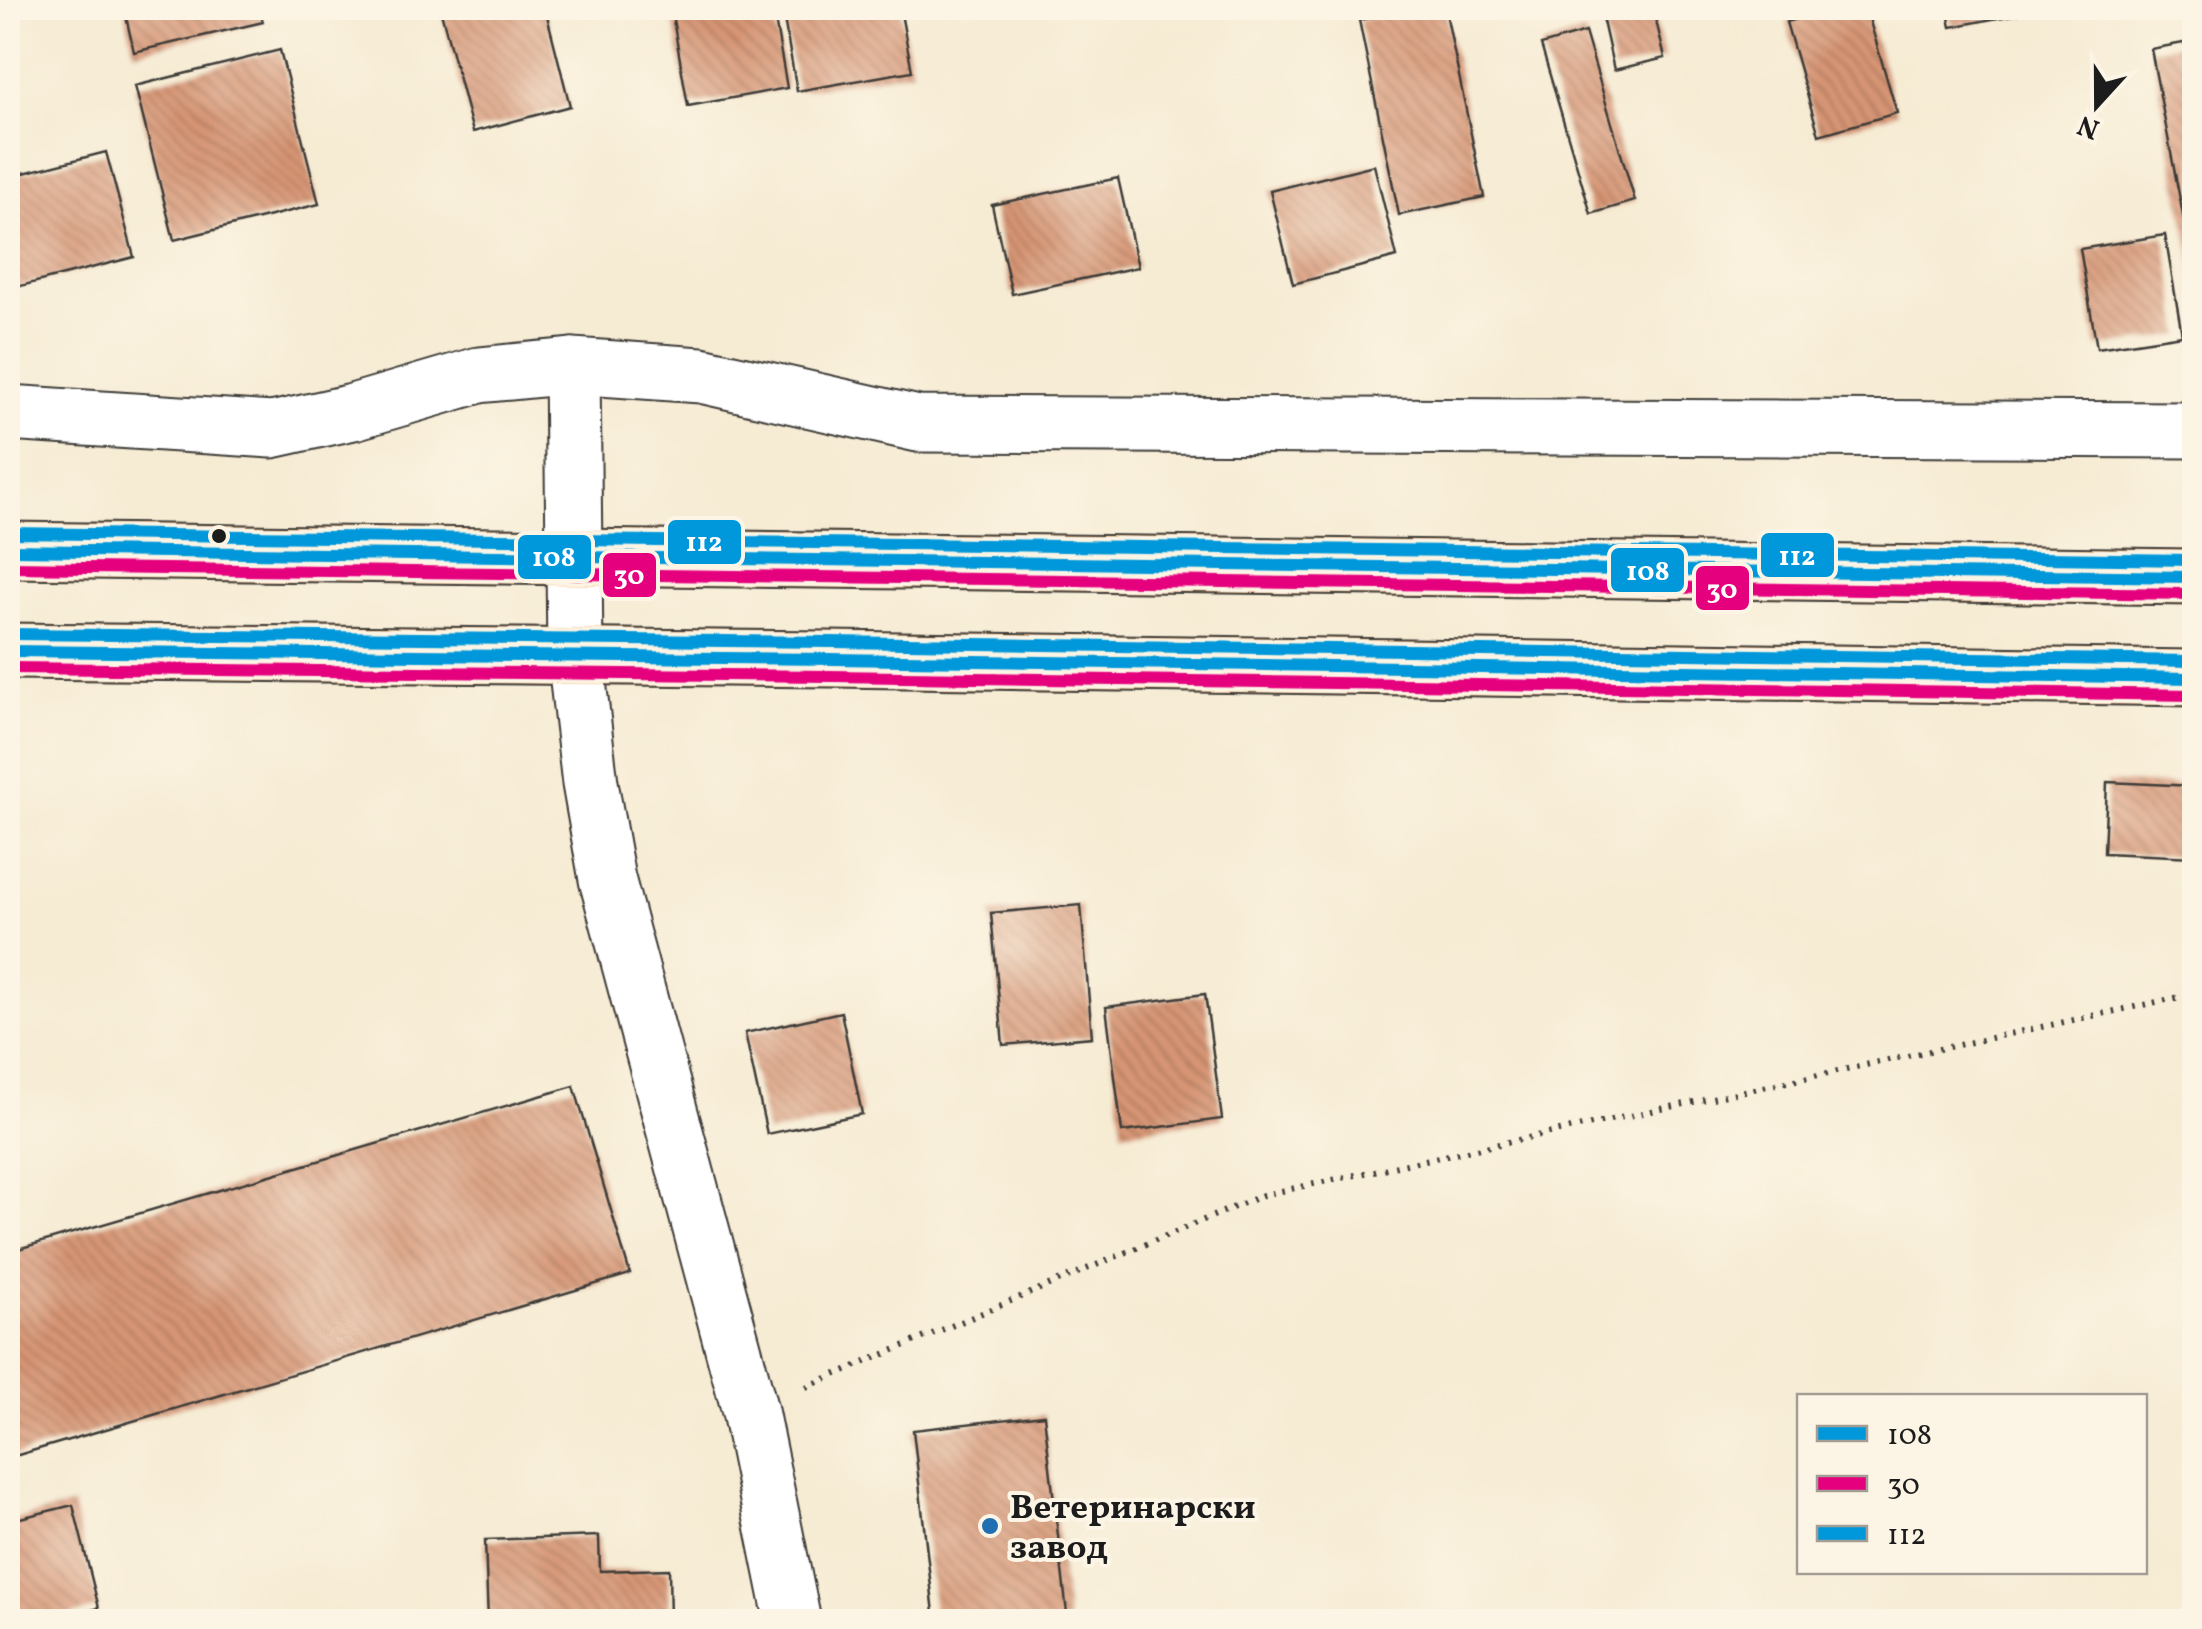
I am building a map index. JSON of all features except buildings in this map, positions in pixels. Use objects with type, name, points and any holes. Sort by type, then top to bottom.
[{"type":"highway","points":[[8,550],[2194,578]]},
{"type":"highway","points":[[8,651],[2194,678]]},
{"type":"street","points":[[8,412],[272,430],[354,412],[479,375],[572,366],[702,375],[918,424],[2194,430]]},
{"type":"street","points":[[572,366],[575,656],[590,783],[607,879],[750,1410],[793,1622]]},
{"type":"path","points":[[750,1410],[1263,1195],[2194,994]]},
{"type":"transit line","name":"112","points":[[8,533],[2194,560]]},
{"type":"transit line","name":"108","points":[[8,550],[2194,577]]},
{"type":"transit line","name":"30","points":[[8,567],[2194,594]]},
{"type":"transit line","name":"112","points":[[8,634],[2194,661]]},
{"type":"transit line","name":"108","points":[[8,651],[2194,678]]},
{"type":"transit line","name":"30","points":[[8,668],[2194,695]]},
{"type":"place","name":"Ветеринарски завод","points":[[990,1526]]}]
